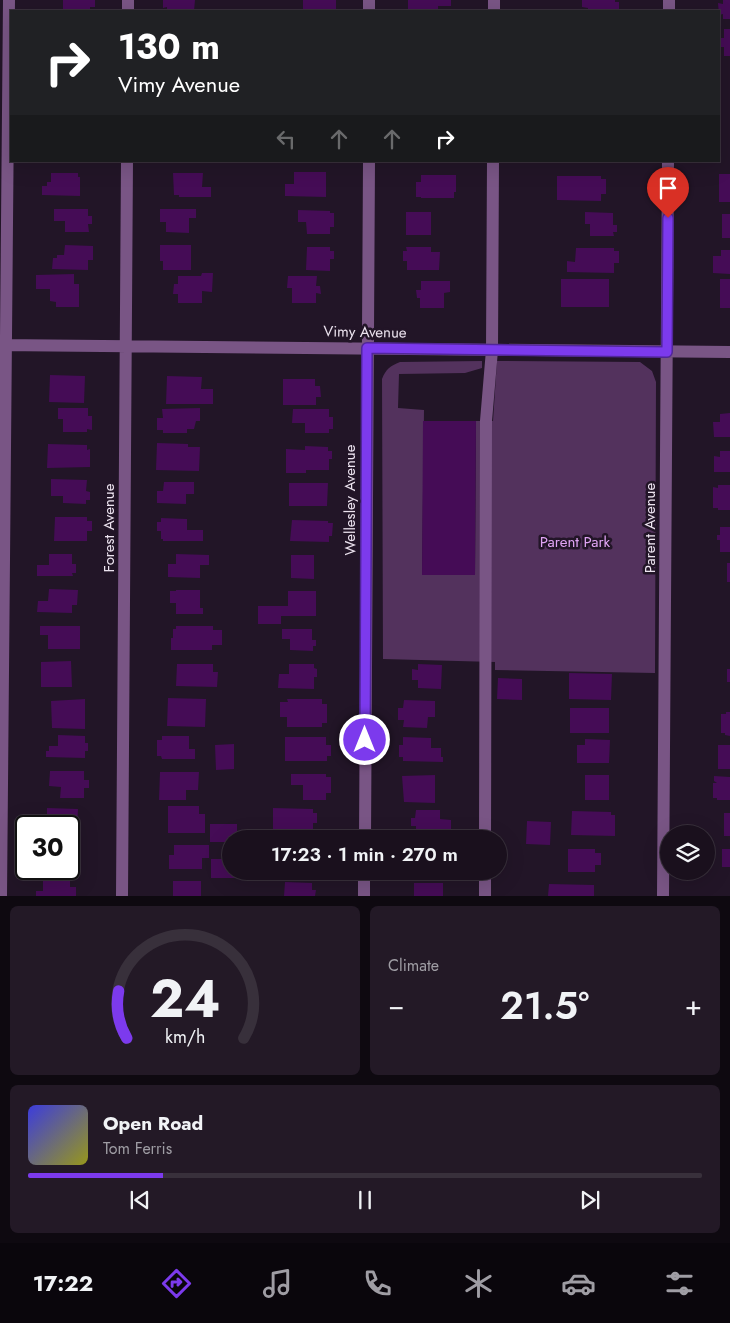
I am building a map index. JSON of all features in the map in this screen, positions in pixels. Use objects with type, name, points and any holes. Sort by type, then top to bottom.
[{"type":"street","points":[[1,896],[3,345],[10,0]]},
{"type":"street","name":"Forest Avenue","points":[[122,896],[127,162]]},
{"type":"street","name":"Wellesley Avenue","points":[[364,830],[368,162]]},
{"type":"street","points":[[485,830],[486,421],[492,350],[493,162]]},
{"type":"street","name":"Parent Avenue","points":[[663,896],[668,162]]},
{"type":"street","name":"Vimy Avenue","points":[[3,345],[730,352]]},
{"type":"street","points":[[364,880],[364,896]]},
{"type":"street","points":[[485,880],[485,896]]},
{"type":"green space","name":"Parent Park","points":[[482,361],[482,368],[465,373],[399,374],[398,408],[424,410],[422,574],[475,575],[476,421],[493,421],[497,361],[640,362],[652,371],[656,382],[655,673],[495,670],[495,662],[383,659],[382,379],[389,368],[400,362]]},
{"type":"building","points":[[63,0],[95,0],[95,7],[90,7],[90,10],[63,10]]},
{"type":"building","points":[[163,0],[195,0],[194,10],[167,10],[167,7],[163,8]]},
{"type":"building","points":[[303,0],[336,0],[336,9],[333,10],[303,10]]},
{"type":"building","points":[[408,0],[451,0],[451,6],[438,6],[438,10],[408,10]]},
{"type":"building","points":[[582,0],[615,0],[615,2],[619,2],[619,10],[588,10],[588,8],[582,7]]},
{"type":"building","points":[[723,0],[730,0],[730,19],[723,19],[723,14],[720,15],[718,3],[723,4]]},
{"type":"building","points":[[724,29],[730,29],[730,56],[724,56],[724,47],[720,47],[720,38],[724,38]]},
{"type":"building","points":[[414,162],[450,162],[450,163]]},
{"type":"building","points":[[294,172],[326,172],[326,197],[285,196],[285,184],[294,184]]},
{"type":"building","points":[[51,173],[78,173],[78,177],[80,177],[80,196],[42,195],[42,186],[47,186],[47,182],[51,182]]},
{"type":"building","points":[[173,173],[203,173],[202,187],[211,187],[211,197],[179,197],[179,195],[174,195]]},
{"type":"building","points":[[719,174],[730,174],[730,202],[719,202]]},
{"type":"building","points":[[421,175],[456,175],[454,198],[416,197],[416,182],[421,182]]},
{"type":"building","points":[[557,176],[601,176],[601,179],[606,179],[606,194],[601,194],[601,201],[557,200]]},
{"type":"building","points":[[54,209],[88,209],[88,216],[92,216],[92,224],[88,224],[89,232],[65,232],[65,221],[54,221]]},
{"type":"building","points":[[160,209],[196,209],[196,218],[189,218],[189,233],[166,232],[166,222],[160,222]]},
{"type":"building","points":[[298,210],[330,211],[330,213],[334,213],[334,227],[330,227],[330,234],[307,234],[306,222],[298,222]]},
{"type":"building","points":[[406,212],[431,212],[431,235],[406,235]]},
{"type":"building","points":[[585,212],[613,213],[613,225],[617,225],[617,232],[613,232],[614,236],[590,236],[590,224],[585,224]]},
{"type":"building","points":[[722,214],[730,214],[730,238],[722,238]]},
{"type":"building","points":[[65,245],[93,246],[93,260],[88,260],[88,270],[52,269],[53,258],[57,258],[57,255],[64,255]]},
{"type":"building","points":[[160,245],[191,245],[191,270],[163,270],[163,261],[160,261]]},
{"type":"building","points":[[307,247],[330,247],[330,251],[334,251],[334,259],[330,259],[330,271],[306,270]]},
{"type":"building","points":[[406,247],[431,247],[431,252],[440,252],[439,270],[407,270],[407,261],[403,261],[403,251],[407,251]]},
{"type":"building","points":[[576,248],[614,248],[614,251],[619,251],[619,263],[614,263],[614,273],[567,272],[567,261],[575,262]]},
{"type":"building","points":[[721,250],[730,250],[730,274],[713,273],[713,256],[721,256]]},
{"type":"building","points":[[202,273],[213,273],[212,292],[202,291],[202,303],[178,303],[178,294],[173,294],[174,284],[178,284],[178,276],[201,276]]},
{"type":"building","points":[[74,274],[74,284],[79,284],[79,307],[56,307],[56,302],[50,301],[50,289],[36,289],[36,275]]},
{"type":"building","points":[[288,276],[317,276],[316,286],[320,286],[321,294],[316,293],[316,303],[292,303],[292,288],[287,288]]},
{"type":"building","points":[[561,279],[609,279],[609,307],[561,307]]},
{"type":"building","points":[[720,279],[730,279],[730,308],[720,308]]},
{"type":"building","points":[[421,281],[450,281],[450,292],[444,293],[444,308],[420,308],[420,298],[417,298],[416,290],[421,290]]},
{"type":"building","points":[[50,375],[85,376],[84,403],[49,402]]},
{"type":"building","points":[[167,376],[202,377],[201,389],[213,389],[213,404],[166,404]]},
{"type":"building","points":[[283,379],[315,379],[315,386],[320,386],[321,397],[316,397],[316,405],[283,405]]},
{"type":"building","points":[[58,408],[88,408],[88,416],[92,416],[92,430],[87,429],[87,432],[63,432],[63,419],[58,419]]},
{"type":"building","points":[[200,408],[200,421],[196,421],[194,429],[187,429],[187,433],[163,433],[163,430],[157,430],[157,418],[163,418],[162,409]]},
{"type":"building","points":[[293,409],[329,409],[329,417],[333,417],[333,429],[329,429],[329,433],[305,433],[305,423],[292,423]]},
{"type":"building","points":[[730,413],[730,437],[714,437],[713,422],[720,422],[720,414]]},
{"type":"building","points":[[423,421],[476,421],[475,575],[422,575]]},
{"type":"building","points":[[157,443],[188,444],[188,447],[200,447],[199,471],[156,470]]},
{"type":"building","points":[[48,444],[87,445],[87,450],[90,449],[90,467],[47,468]]},
{"type":"building","points":[[305,446],[328,447],[328,451],[332,451],[332,459],[329,459],[329,470],[306,470],[306,473],[286,473],[286,449],[305,450]]},
{"type":"building","points":[[720,451],[730,451],[730,472],[714,472],[714,456],[720,457]]},
{"type":"building","points":[[51,479],[87,480],[86,491],[90,492],[90,500],[86,500],[86,504],[63,503],[63,496],[51,496]]},
{"type":"building","points":[[164,482],[194,482],[194,494],[186,494],[186,504],[157,503],[157,491],[163,491]]},
{"type":"building","points":[[289,483],[328,483],[327,506],[289,506]]},
{"type":"building","points":[[718,485],[730,485],[730,510],[713,508],[713,487],[718,488]]},
{"type":"building","points":[[55,517],[87,517],[87,521],[92,521],[92,531],[87,531],[87,541],[54,541]]},
{"type":"building","points":[[161,518],[187,519],[187,530],[203,530],[203,541],[163,541],[161,539],[161,531],[157,531],[157,522],[161,522]]},
{"type":"building","points":[[292,520],[328,521],[328,523],[333,523],[332,536],[329,536],[329,542],[290,541]]},
{"type":"building","points":[[720,527],[730,527],[730,552],[720,552],[720,540],[717,540],[717,535],[720,535]]},
{"type":"building","points":[[49,554],[72,554],[72,564],[76,564],[76,573],[72,573],[73,576],[37,576],[37,565],[49,565]]},
{"type":"building","points":[[176,554],[209,555],[209,565],[200,565],[200,578],[168,577],[168,564],[176,564]]},
{"type":"building","points":[[291,555],[314,555],[314,579],[291,578]]},
{"type":"building","points":[[727,563],[730,563],[730,582],[727,582]]},
{"type":"building","points":[[49,589],[78,590],[77,605],[72,605],[72,613],[37,612],[38,601],[48,601]]},
{"type":"building","points":[[200,590],[200,608],[203,608],[203,614],[176,614],[176,603],[170,603],[170,591]]},
{"type":"building","points":[[288,591],[316,591],[316,616],[281,616],[281,624],[258,624],[258,606],[288,606]]},
{"type":"building","points":[[40,626],[80,626],[80,649],[48,649],[48,635],[40,635]]},
{"type":"building","points":[[176,626],[213,626],[213,630],[222,630],[222,645],[212,645],[212,650],[171,650],[171,638],[173,638],[173,629],[176,629]]},
{"type":"building","points":[[282,629],[312,629],[312,640],[316,640],[316,646],[313,646],[313,651],[290,650],[290,639],[282,639]]},
{"type":"building","points":[[71,661],[72,687],[41,687],[41,662]]},
{"type":"building","points":[[177,664],[213,664],[213,672],[218,672],[217,687],[176,686]]},
{"type":"building","points":[[289,664],[314,664],[314,668],[317,669],[317,677],[314,677],[314,689],[278,688],[279,674],[289,674]]},
{"type":"building","points":[[418,664],[442,665],[441,689],[418,688],[418,680],[412,680],[412,669],[418,670]]},
{"type":"building","points":[[727,669],[730,669],[730,682],[727,682]]},
{"type":"building","points":[[569,673],[612,674],[611,700],[569,699]]},
{"type":"building","points":[[498,678],[522,679],[522,700],[497,699]]},
{"type":"building","points":[[168,698],[206,699],[205,727],[167,726]]},
{"type":"building","points":[[85,699],[85,729],[52,728],[51,701]]},
{"type":"building","points":[[287,699],[322,699],[322,704],[327,704],[327,723],[322,723],[322,727],[287,727],[287,717],[280,717],[280,702],[288,702]]},
{"type":"building","points":[[404,700],[435,701],[435,717],[428,717],[427,728],[403,727],[404,720],[398,720],[398,708],[403,708]]},
{"type":"building","points":[[570,708],[609,708],[609,733],[570,733]]},
{"type":"building","points":[[726,712],[730,712],[730,736],[721,733],[721,714],[726,714]]},
{"type":"building","points":[[58,735],[85,736],[85,743],[88,743],[88,751],[85,751],[85,758],[46,757],[46,751],[49,751],[49,746],[58,746]]},
{"type":"building","points":[[162,736],[189,736],[189,749],[195,749],[195,759],[162,759],[161,756],[157,756],[157,740],[162,740]]},
{"type":"building","points":[[285,737],[326,737],[326,745],[331,745],[331,756],[327,756],[327,761],[285,761]]},
{"type":"building","points":[[403,737],[431,738],[431,748],[441,748],[443,762],[403,761],[403,757],[399,757],[399,745],[403,745]]},
{"type":"building","points":[[585,739],[610,740],[609,763],[577,763],[577,745],[585,745]]},
{"type":"building","points":[[234,744],[234,769],[216,770],[215,745]]},
{"type":"building","points":[[718,745],[730,745],[730,769],[718,769]]},
{"type":"building","points":[[50,771],[84,771],[84,780],[89,780],[89,788],[84,788],[84,798],[60,798],[61,787],[49,786]]},
{"type":"building","points":[[160,772],[199,772],[198,790],[186,790],[186,800],[159,800]]},
{"type":"building","points":[[291,774],[326,774],[326,777],[331,777],[331,793],[326,793],[326,800],[303,800],[303,785],[291,785]]},
{"type":"building","points":[[435,775],[435,803],[404,802],[402,776]]},
{"type":"building","points":[[585,775],[609,775],[609,800],[585,800]]},
{"type":"building","points":[[714,776],[730,777],[730,800],[717,800],[717,798],[713,798],[713,783],[717,783],[714,781]]},
{"type":"building","points":[[168,806],[199,806],[199,814],[205,814],[205,833],[168,833]]},
{"type":"building","points":[[47,808],[78,809],[78,815],[47,815]]},
{"type":"building","points":[[273,808],[313,809],[313,813],[317,813],[317,823],[313,823],[313,830],[273,830]]},
{"type":"building","points":[[416,810],[440,810],[440,819],[451,820],[451,830],[416,830],[416,826],[411,826],[411,818],[415,818]]},
{"type":"building","points":[[572,811],[611,812],[611,815],[615,815],[615,836],[571,835]]},
{"type":"building","points":[[724,813],[730,813],[730,836],[724,836]]},
{"type":"building","points":[[527,821],[551,822],[550,845],[526,844]]},
{"type":"building","points":[[210,824],[237,824],[237,830],[222,830],[222,842],[210,842]]},
{"type":"building","points":[[174,845],[209,845],[209,858],[202,858],[202,869],[169,869],[169,855],[174,855]]},
{"type":"building","points":[[568,849],[595,849],[595,853],[601,853],[601,865],[595,865],[595,872],[568,872]]},
{"type":"building","points":[[722,849],[730,849],[730,867],[722,867]]},
{"type":"building","points":[[211,859],[222,859],[222,878],[211,878]]},
{"type":"building","points":[[43,881],[70,881],[70,887],[76,887],[76,896],[36,896],[36,891],[43,891]]},
{"type":"building","points":[[173,881],[201,881],[201,896],[173,896]]},
{"type":"building","points":[[285,882],[312,883],[312,890],[316,890],[315,896],[284,896]]},
{"type":"building","points":[[414,883],[443,883],[443,896],[414,896]]},
{"type":"building","points":[[549,884],[594,885],[594,896],[548,896]]},
{"type":"route","points":[[365,740],[367,348],[667,352],[668,218]]}]
